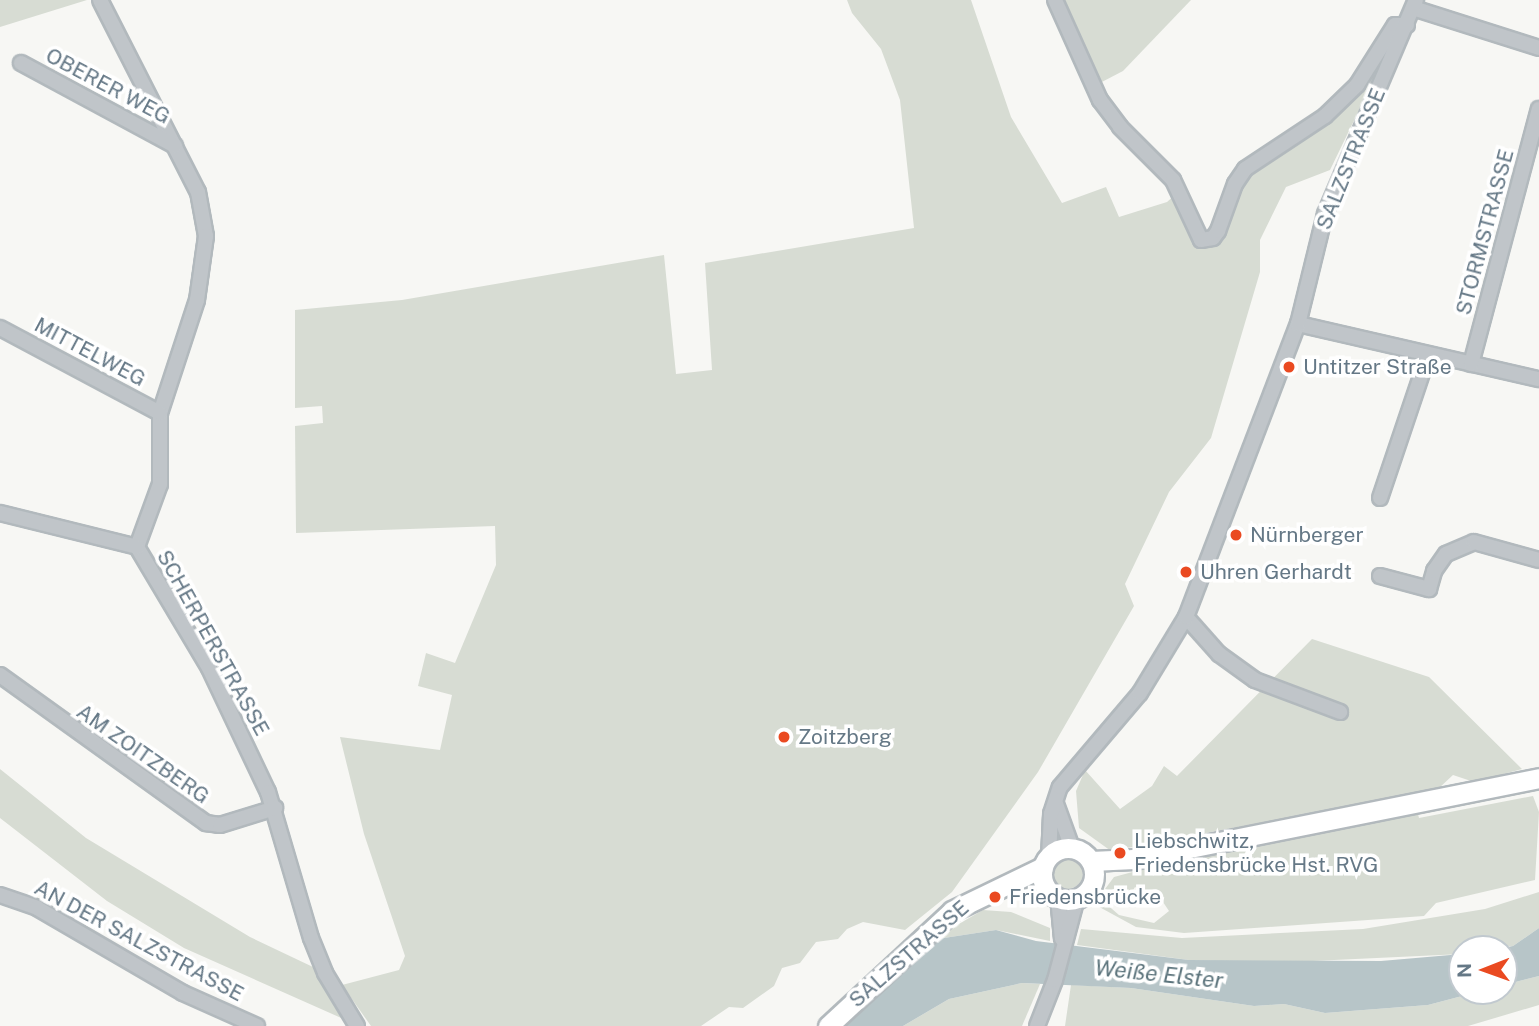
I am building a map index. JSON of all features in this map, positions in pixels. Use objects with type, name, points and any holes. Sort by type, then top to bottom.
[{"type":"main road","points":[[1054,881],[1134,859],[1539,778]]},
{"type":"main road","points":[[1054,881],[1072,848],[1092,870]]},
{"type":"main road","name":"SALZSTRASSE","points":[[828,1026],[952,911],[995,889],[1054,881]]},
{"type":"street","name":"SCHERPERSTRASSE","points":[[100,0],[198,192],[205,260],[192,320],[160,413],[160,484],[137,547],[209,668],[275,808],[311,937],[357,1026]]},
{"type":"street","points":[[1055,0],[1100,100],[1119,127],[1173,180],[1201,240],[1213,238],[1218,231],[1235,184],[1245,169],[1325,116],[1357,85],[1395,25],[1407,25]]},
{"type":"street","points":[[1415,4],[1539,48]]},
{"type":"street","name":"SALZSTRASSE","points":[[1054,881],[1051,814],[1060,787],[1140,692],[1186,617],[1298,324],[1325,214],[1415,4]]},
{"type":"street","name":"OBERER WEG","points":[[21,63],[175,146]]},
{"type":"street","name":"STORMSTRASSE","points":[[1471,365],[1539,110]]},
{"type":"street","points":[[1298,324],[1539,379]]},
{"type":"street","name":"MITTELWEG","points":[[0,328],[160,413]]},
{"type":"street","points":[[1380,498],[1428,355]]},
{"type":"street","points":[[0,513],[137,547]]},
{"type":"street","points":[[1380,576],[1429,589],[1434,571],[1446,554],[1474,542],[1539,560]]},
{"type":"street","points":[[1186,617],[1219,654],[1255,680],[1340,712]]},
{"type":"street","name":"AM ZOITZBERG","points":[[0,675],[206,823],[220,825],[275,808]]},
{"type":"street","points":[[1056,804],[1072,848]]},
{"type":"street","points":[[1037,1026],[1055,980],[1065,919],[1054,881]]},
{"type":"street","name":"AN DER SALZSTRASSE","points":[[0,895],[37,908],[183,993],[257,1026]]},
{"type":"shaded area","points":[[0,0],[87,0],[0,27]]},
{"type":"shaded area","points":[[847,0],[971,0],[1011,117],[1062,203],[1106,187],[1119,217],[1167,202],[1177,193],[1208,246],[1240,177],[1380,67],[1330,170],[1286,187],[1260,240],[1260,272],[1211,438],[1169,492],[1125,584],[1134,606],[1038,772],[952,892],[905,930],[863,922],[847,929],[838,939],[816,942],[800,963],[782,968],[774,986],[743,1008],[729,1007],[701,1026],[371,1026],[342,985],[399,970],[405,956],[364,834],[340,737],[440,750],[452,695],[418,686],[426,653],[455,663],[496,565],[495,526],[296,533],[295,426],[323,423],[322,406],[295,408],[295,310],[402,300],[664,255],[676,374],[712,370],[705,263],[914,228],[900,100],[881,49],[852,13]]},
{"type":"shaded area","points":[[1060,0],[1191,0],[1123,71],[1098,84]]},
{"type":"shaded area","points":[[1312,639],[1429,677],[1522,769],[1474,782],[1453,775],[1438,789],[1111,851],[1079,828],[1076,791],[1085,770],[1120,809],[1152,786],[1164,766],[1177,776]]},
{"type":"shaded area","points":[[0,769],[86,838],[250,937],[313,967],[348,1021],[184,948],[107,901],[0,818]]},
{"type":"shaded area","points":[[1533,796],[1539,812],[1535,880],[1436,903],[1424,916],[1184,933],[1136,927],[1092,903],[1097,896],[1119,915],[1154,923],[1169,911],[1163,902],[1135,887],[1129,897],[1105,889],[1114,877],[1188,857],[1417,810],[1419,818]]},
{"type":"shaded area","points":[[1067,857],[1078,862],[1083,873],[1078,884],[1067,889],[1056,884],[1051,873],[1056,862]]},
{"type":"shaded area","points":[[1539,892],[1539,928],[1518,943],[1518,935],[1448,935],[1448,955],[1268,963],[1189,960],[1077,945],[1081,929],[1182,938],[1363,929],[1485,909]]},
{"type":"shaded area","points":[[983,910],[1011,912],[1050,928],[1050,941],[996,930],[931,940]]},
{"type":"shaded area","points":[[1539,976],[1539,1005],[1468,1026],[1065,1026],[1071,985],[1131,988],[1254,1006],[1284,1004],[1325,1013],[1428,1005],[1448,1000],[1448,1005],[1518,1005],[1518,981]]},
{"type":"shaded area","points":[[1022,983],[1040,984],[1022,1026],[903,1026],[949,999]]},
{"type":"water","points":[[1539,928],[1539,976],[1518,981],[1518,943]]},
{"type":"water","name":"Weiße Elster","points":[[996,930],[1036,941],[1189,960],[1381,961],[1448,955],[1448,1000],[1428,1005],[1325,1013],[1284,1004],[1254,1006],[1131,988],[1022,983],[949,999],[903,1026],[841,1026],[931,940]]},
{"type":"place","name":"Untitzer Straße","points":[[1289,367]]},
{"type":"place","name":"Nürnberger","points":[[1236,535]]},
{"type":"place","name":"Uhren Gerhardt","points":[[1186,572]]},
{"type":"place","name":"Zoitzberg","points":[[784,737]]},
{"type":"place","name":"Liebschwitz, Friedensbrücke Hst. RVG","points":[[1120,853]]},
{"type":"place","name":"Friedensbrücke","points":[[995,897]]}]
